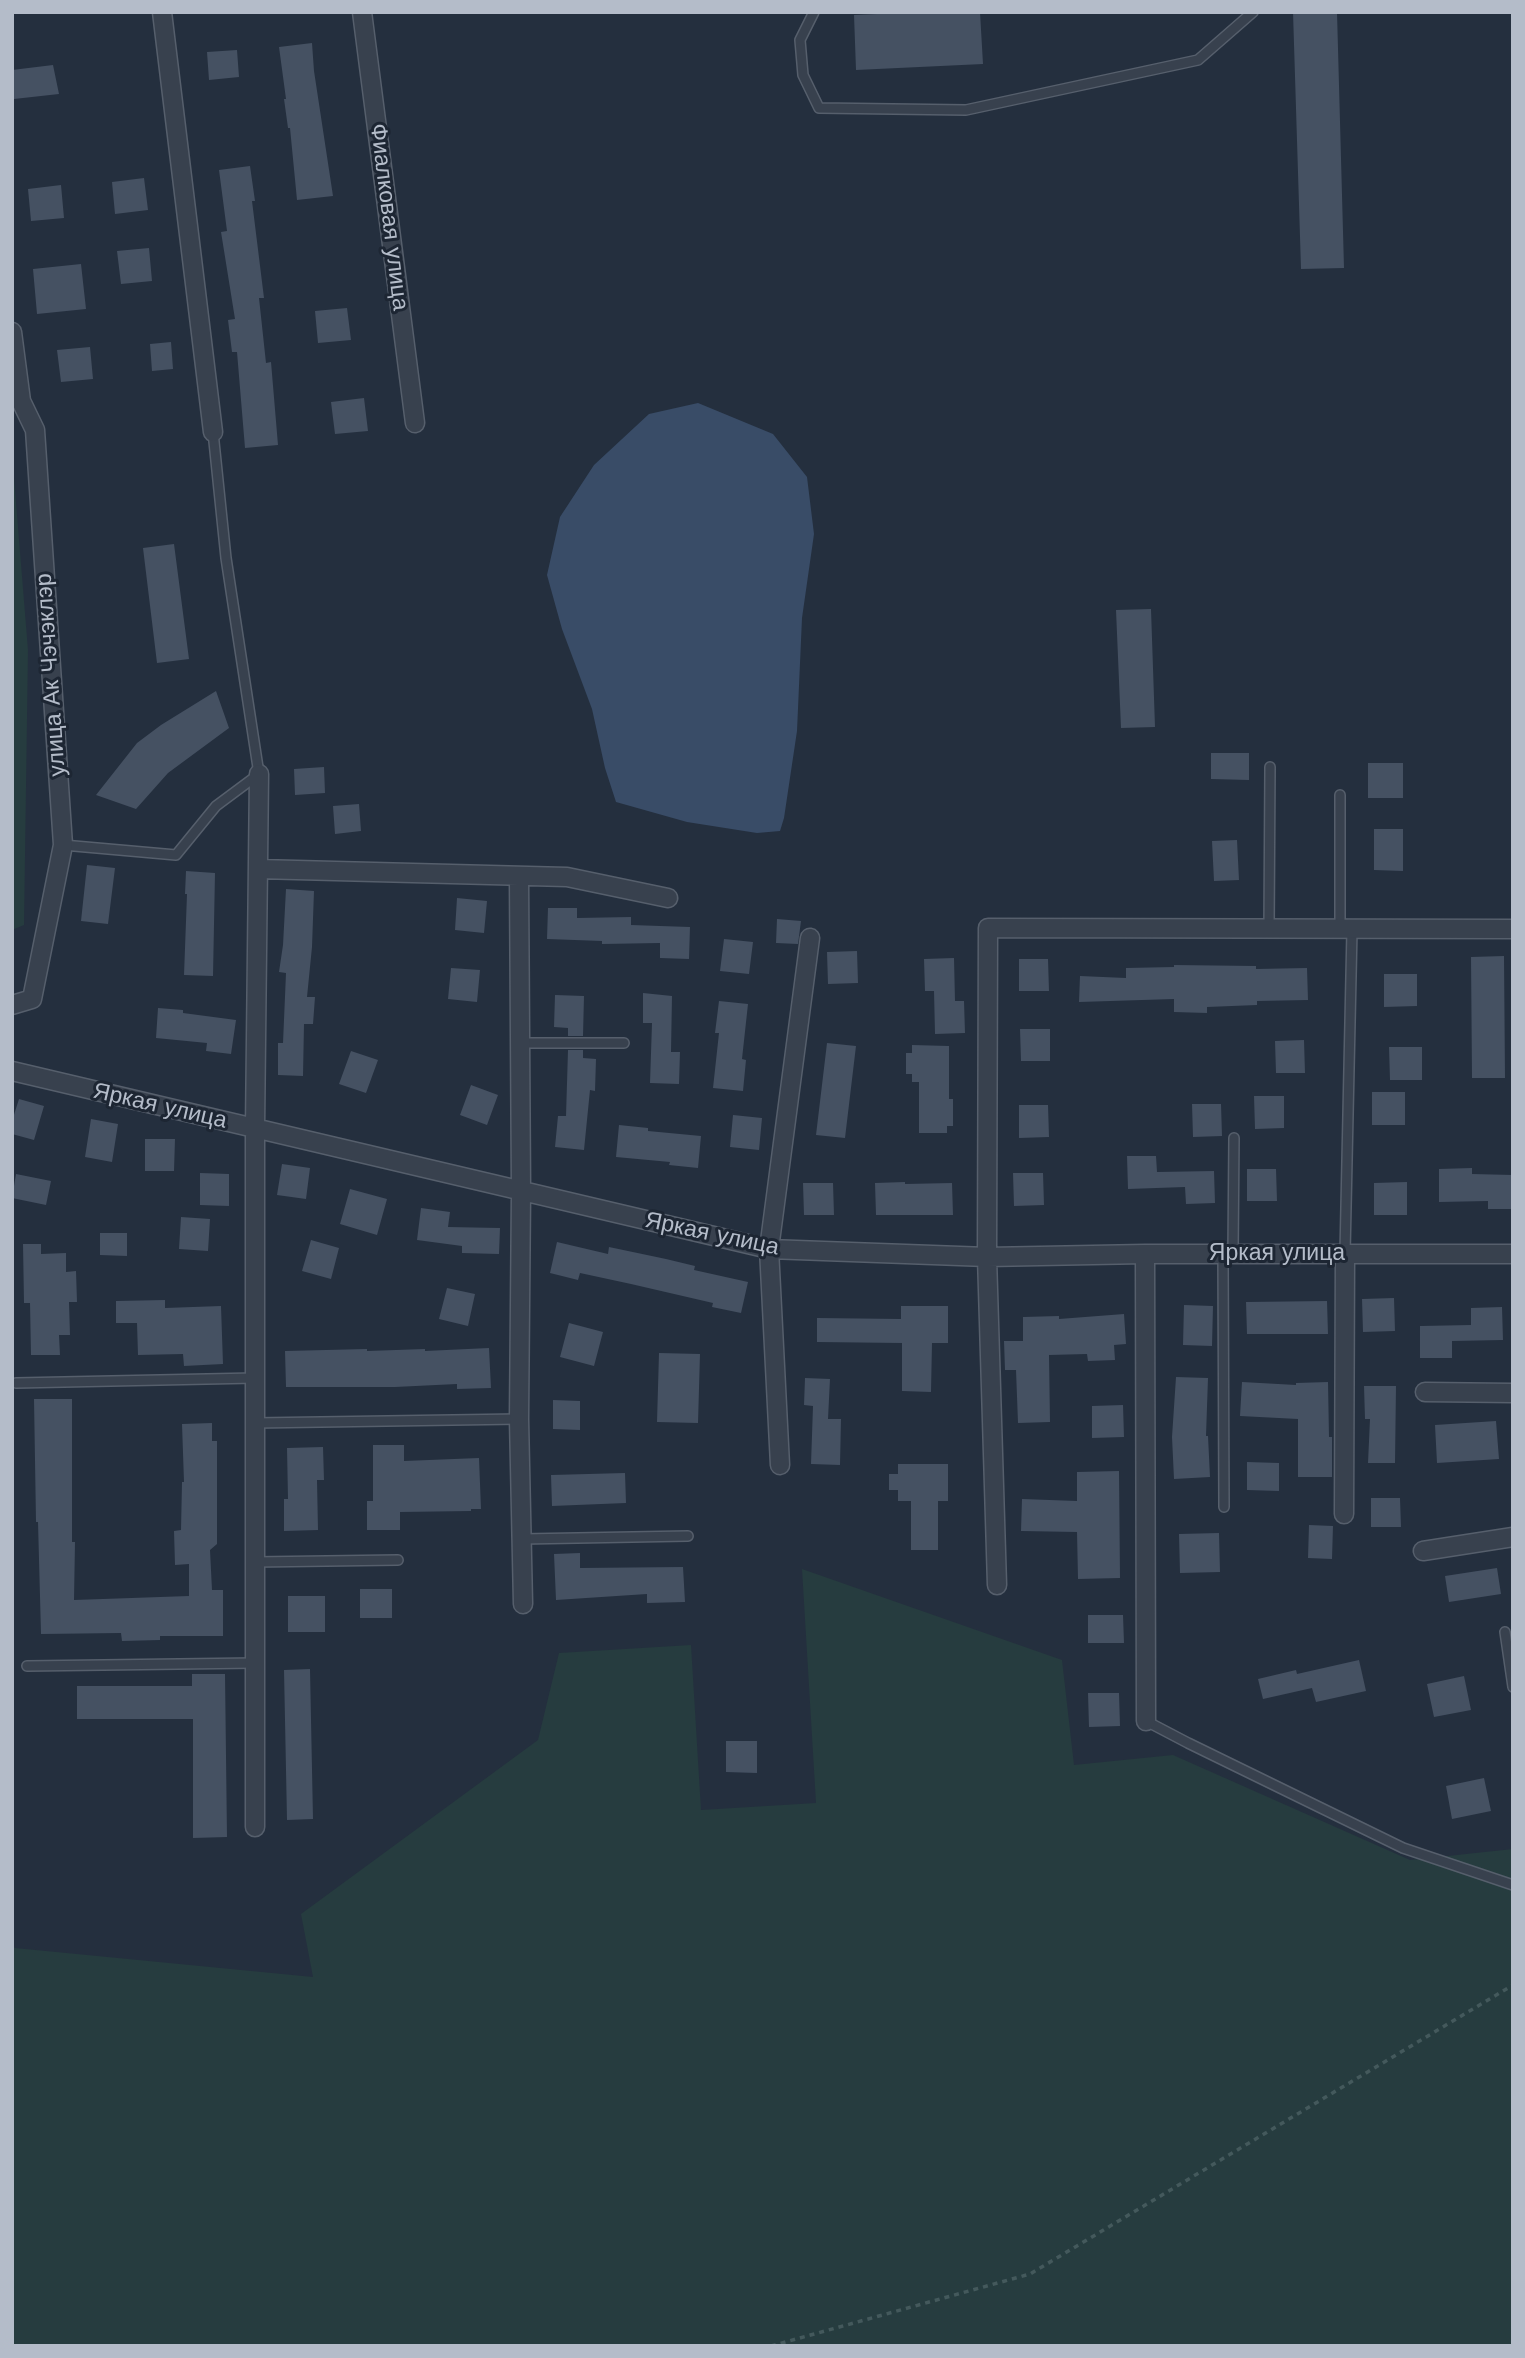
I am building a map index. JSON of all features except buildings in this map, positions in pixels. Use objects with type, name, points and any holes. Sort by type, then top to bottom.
[{"type":"street","points":[[162,12],[213,432]]},
{"type":"street","name":"Фиалковая улица","points":[[362,12],[415,422]]},
{"type":"street","name":"улица Ак Чэчэклэр","points":[[12,332],[21,401],[35,430],[63,845],[32,999],[12,1005]]},
{"type":"street","points":[[255,1827],[255,1128],[259,774]]},
{"type":"street","points":[[258,869],[567,877],[668,898]]},
{"type":"street","points":[[519,877],[522,1192],[519,1419],[523,1604]]},
{"type":"street","points":[[997,1586],[987,1257],[988,928],[1513,929]]},
{"type":"street","points":[[780,1465],[769,1249],[810,938]]},
{"type":"street","name":"Яркая улица","points":[[12,1071],[769,1249],[987,1257],[1228,1253],[1513,1254]]},
{"type":"street","points":[[1345,1253],[1345,1514]]},
{"type":"street","points":[[1145,1254],[1146,1721]]},
{"type":"street","points":[[1424,1392],[1513,1393]]},
{"type":"street","points":[[1423,1551],[1513,1537]]},
{"type":"lane","points":[[814,12],[800,40],[803,75],[819,107],[966,110],[1198,60],[1253,12]]},
{"type":"lane","points":[[63,845],[176,855],[216,806],[259,774],[226,558],[213,432]]},
{"type":"lane","points":[[1269,929],[1270,767]]},
{"type":"lane","points":[[1340,795],[1346,930],[1345,1253]]},
{"type":"lane","points":[[520,1043],[624,1043]]},
{"type":"lane","points":[[1224,1507],[1228,1253],[1234,1138]]},
{"type":"lane","points":[[16,1383],[255,1378]]},
{"type":"lane","points":[[255,1423],[519,1419]]},
{"type":"lane","points":[[522,1539],[688,1536]]},
{"type":"lane","points":[[255,1562],[398,1560]]},
{"type":"lane","points":[[1505,1632],[1513,1687]]},
{"type":"lane","points":[[27,1666],[255,1663]]},
{"type":"lane","points":[[1146,1721],[1403,1848],[1513,1885]]},
{"type":"path","points":[[771,2346],[1030,2274],[1513,1985]]},
{"type":"green space","points":[[12,453],[28,650],[24,925],[12,930]]},
{"type":"green space","points":[[802,1569],[1062,1660],[1074,1765],[1173,1755],[1410,1860],[1513,1849],[1513,2346],[12,2346],[12,1945],[15,1948],[313,1977],[301,1914],[538,1740],[559,1653],[691,1645],[701,1810],[816,1803]]},
{"type":"water","points":[[698,403],[773,434],[807,477],[814,534],[802,618],[797,731],[780,831],[757,833],[687,822],[616,802],[605,768],[592,709],[562,629],[547,575],[560,517],[594,465],[649,414]]}]
